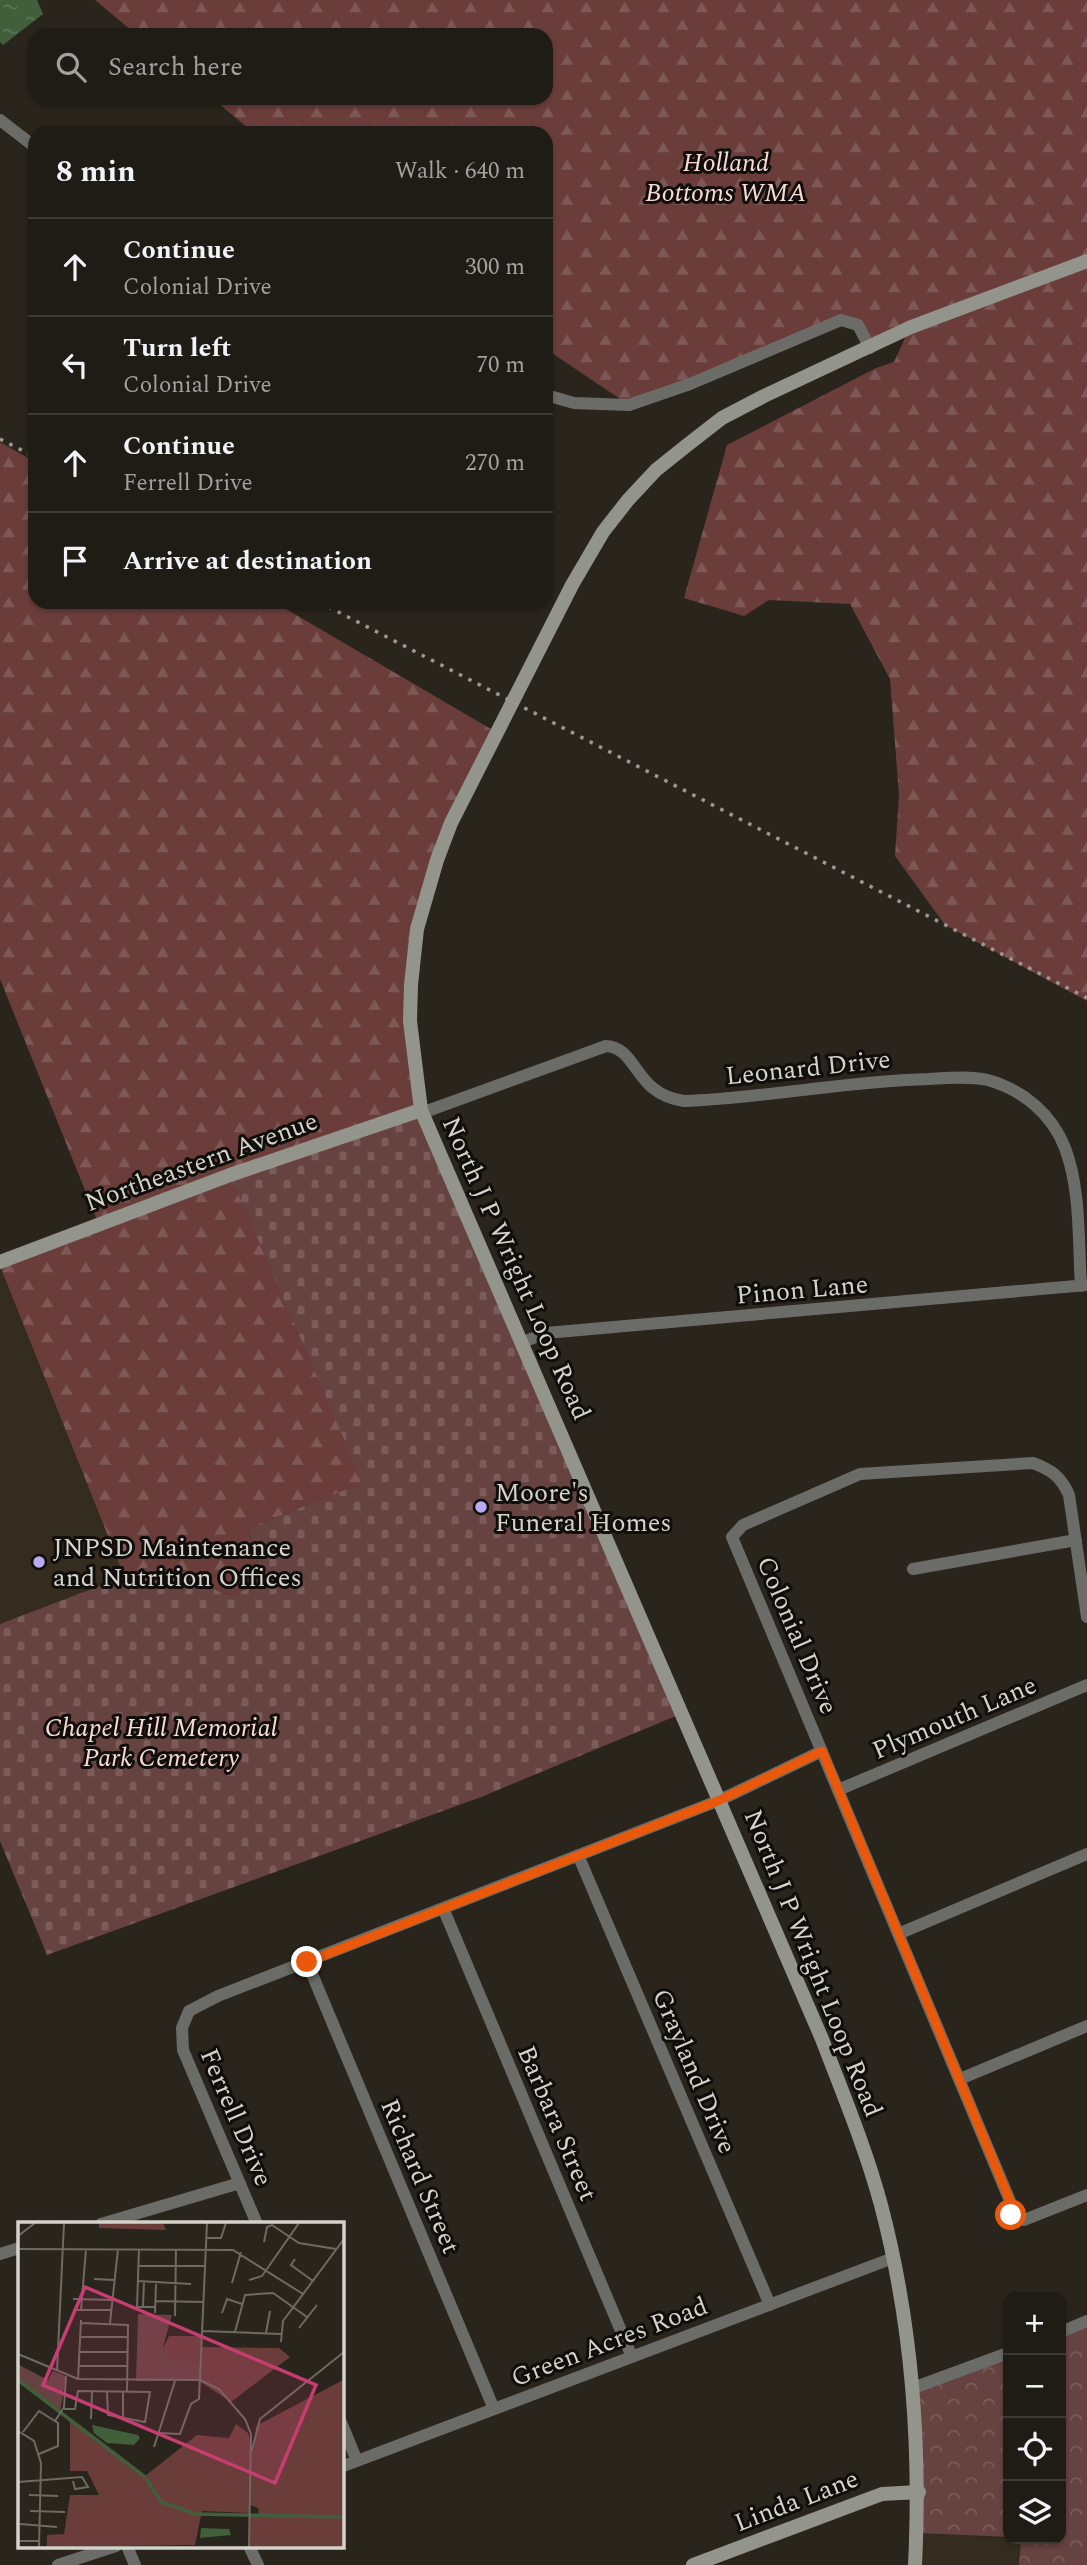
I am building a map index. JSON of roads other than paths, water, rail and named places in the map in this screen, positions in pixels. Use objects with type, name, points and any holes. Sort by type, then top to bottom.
[{"type":"main road","name":"North J P Wright Loop Road","points":[[915,2565],[919,2492],[914,2388],[893,2258],[880,2203],[839,2083],[720,1800],[421,1110],[410,1021],[411,985],[417,929],[425,895],[451,823],[582,568],[628,500],[656,470],[722,418],[764,396],[911,327],[1087,261]]},
{"type":"main road","name":"Northeastern Avenue","points":[[0,1262],[243,1171],[421,1110]]},
{"type":"main road","name":"Linda Lane","points":[[693,2565],[882,2494],[919,2492]]},
{"type":"street","points":[[0,120],[28,142]]},
{"type":"street","points":[[553,397],[574,403],[629,405],[690,384],[841,320],[858,325],[870,348]]},
{"type":"street","name":"Leonard Drive","points":[[421,1110],[430,1110],[606,1046],[624,1050],[652,1089],[662,1095],[684,1101],[905,1079],[986,1080],[1021,1094],[1036,1105],[1049,1119],[1064,1146],[1074,1182],[1084,1286]]},
{"type":"street","name":"Pinon Lane","points":[[523,1342],[546,1333],[1084,1286]]},
{"type":"street","name":"Colonial Drive","points":[[1076,1540],[1069,1496],[1063,1480],[1049,1469],[1033,1463],[860,1474],[743,1525],[732,1537],[960,2079],[1010,2201],[1011,2215],[1024,2220],[1087,2195]]},
{"type":"street","points":[[913,1569],[1076,1540],[1087,1617]]},
{"type":"street","name":"Plymouth Lane","points":[[838,1790],[1087,1685]]},
{"type":"street","name":"Colonial Drive","points":[[720,1800],[822,1751]]},
{"type":"street","name":"Ferrell Drive","points":[[256,2222],[183,2050],[183,2021],[189,2011],[202,2002],[720,1800]]},
{"type":"street","points":[[898,1934],[1087,1854]]},
{"type":"street","name":"Grayland Drive","points":[[579,1855],[770,2305]]},
{"type":"street","name":"Barbara Street","points":[[443,1908],[632,2357]]},
{"type":"street","name":"Richard Street","points":[[307,1962],[494,2409]]},
{"type":"street","points":[[960,2079],[1087,2026]]},
{"type":"street","points":[[116,2222],[240,2183]]},
{"type":"street","points":[[0,2254],[18,2252]]},
{"type":"street","name":"Green Acres Road","points":[[343,2466],[893,2258]]},
{"type":"street","points":[[1066,2330],[1087,2321]]},
{"type":"street","points":[[914,2388],[1003,2355]]},
{"type":"street","points":[[343,2427],[358,2461]]},
{"type":"street","points":[[58,2565],[110,2548]]},
{"type":"street","points":[[128,2548],[135,2565]]},
{"type":"street","points":[[250,2548],[258,2565]]},
{"type":"water","points":[[0,0],[37,0],[43,14],[3,45],[0,42]]},
{"type":"railway","points":[[0,439],[28,453]]},
{"type":"railway","points":[[333,609],[1087,998]]},
{"type":"place","name":"Moore's Funeral Homes","points":[[481,1507]]},
{"type":"place","name":"JNPSD Maintenance and Nutrition Offices","points":[[39,1562]]},
{"type":"park label","name":"Holland Bottoms WMA","points":[[726,177]]},
{"type":"park label","name":"Chapel Hill Memorial Park Cemetery","points":[[161,1742]]}]
